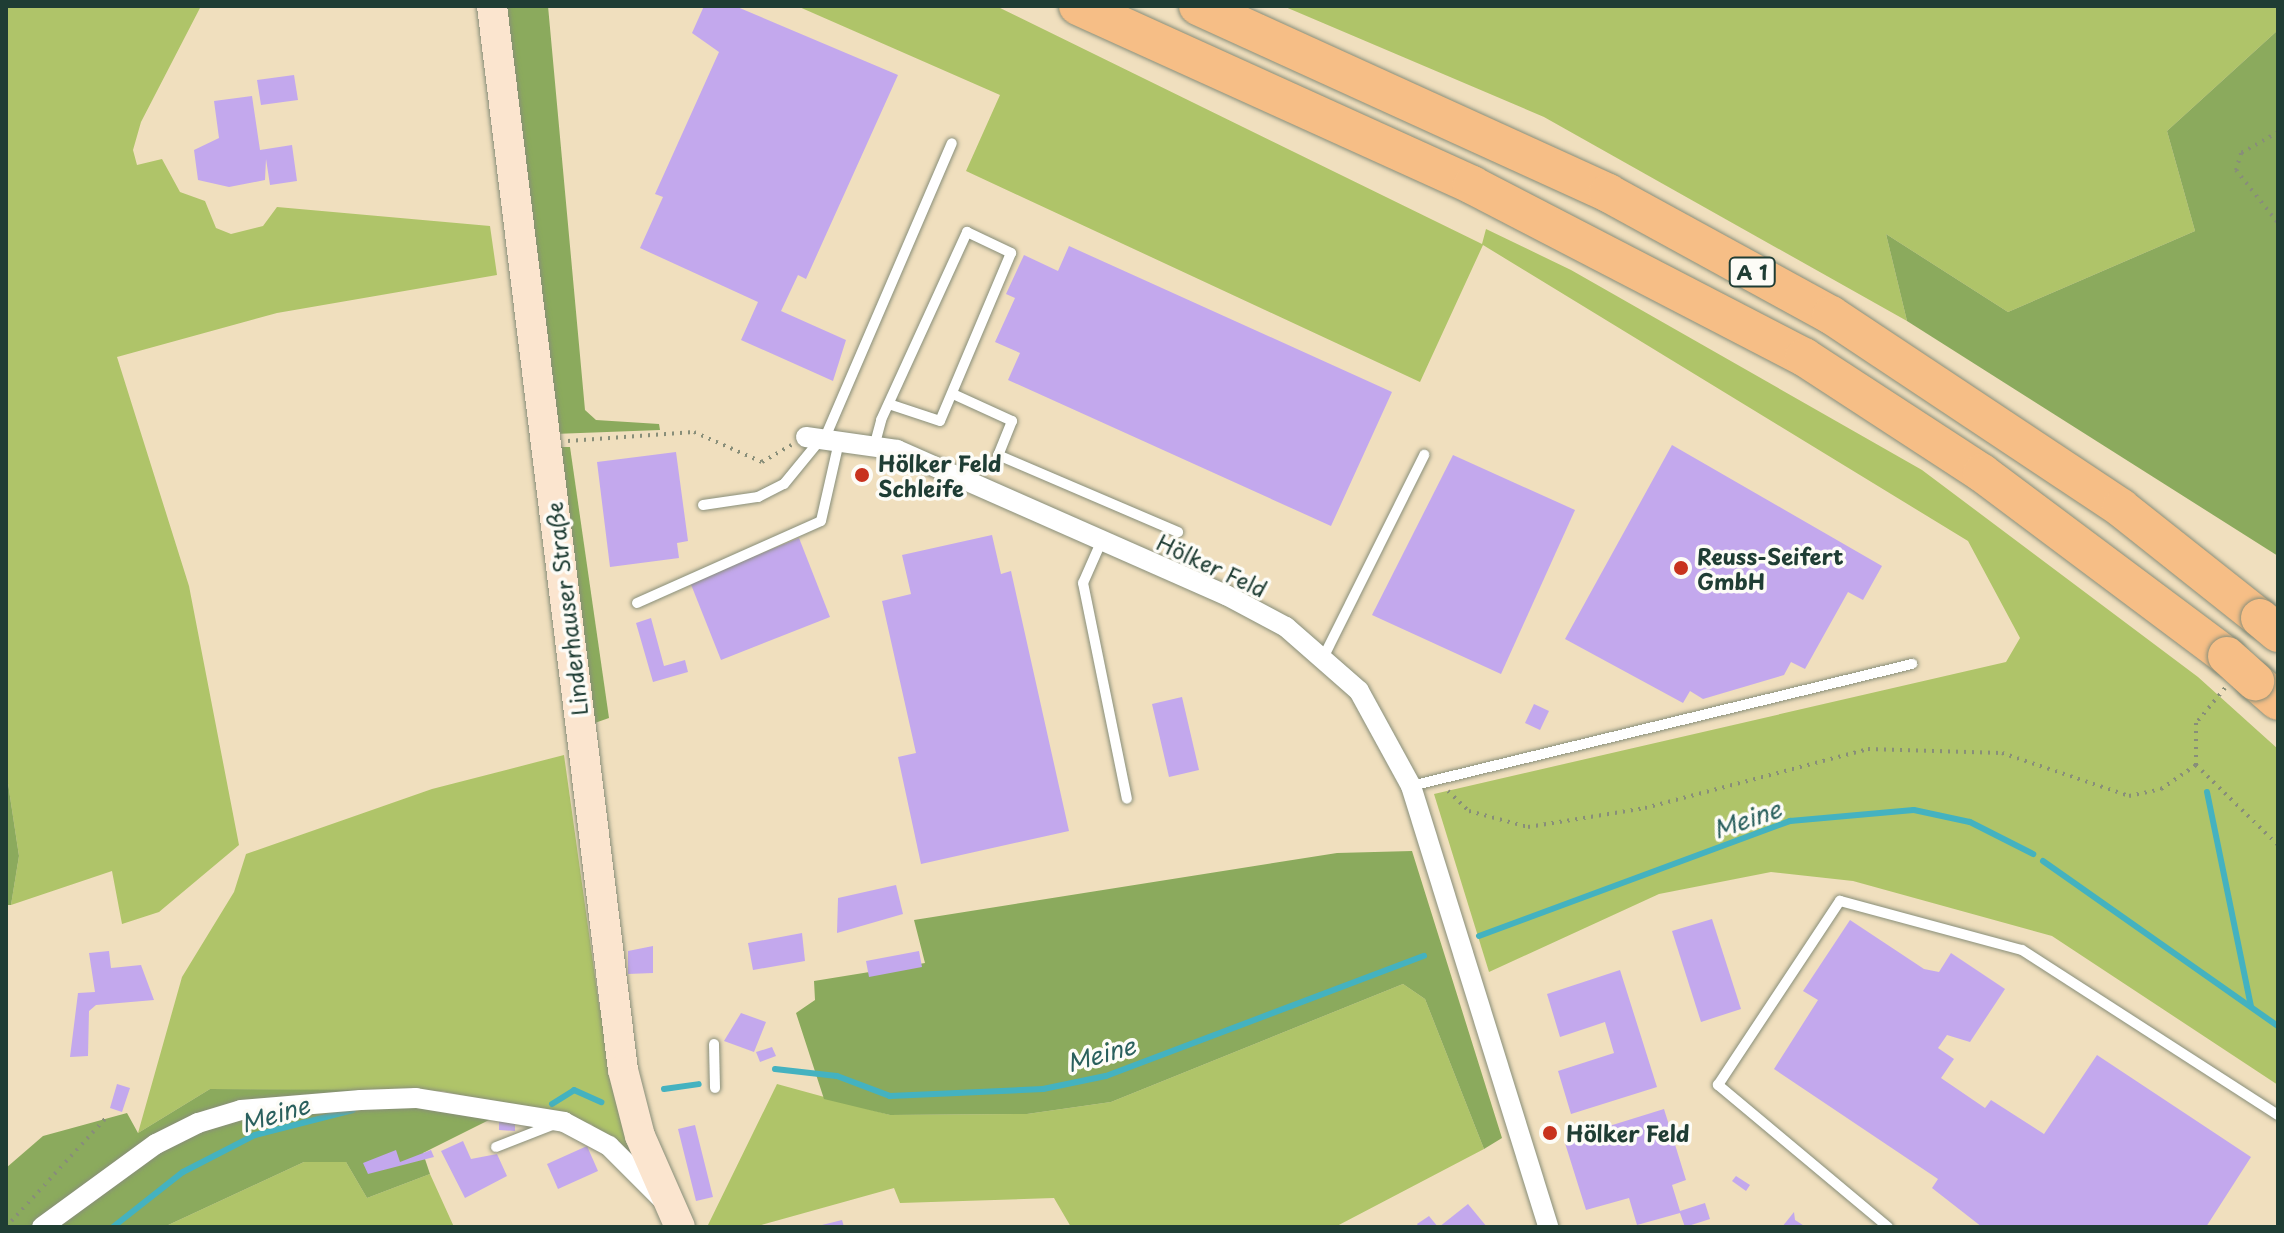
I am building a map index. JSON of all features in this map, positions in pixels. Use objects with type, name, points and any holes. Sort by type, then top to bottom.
[{"type":"highway","name":"A 1","points":[[1078,6],[1484,190],[1804,357],[1995,482],[2227,656],[2266,691]]},
{"type":"highway","name":"A 1","points":[[1198,6],[1608,193],[1831,315],[2121,508],[2269,626]]},
{"type":"main road","name":"Linderhauser Straße","points":[[492,6],[623,1070],[674,1216]]},
{"type":"street","name":"Hölker Feld","points":[[823,439],[897,450],[1226,595],[1324,656],[1374,714],[1411,786],[1548,1227]]},
{"type":"street","name":"Linderhauser Straße","points":[[42,1227],[156,1144],[241,1110],[416,1098],[564,1122],[609,1146],[674,1216]]},
{"type":"lane","points":[[703,505],[758,497],[784,484],[823,439],[952,143]]},
{"type":"lane","points":[[874,447],[889,404],[967,232],[1011,253],[940,421],[889,404]]},
{"type":"lane","points":[[953,394],[1012,421],[998,455],[1178,532]]},
{"type":"lane","points":[[637,603],[821,521],[823,439]]},
{"type":"lane","points":[[1324,656],[1424,455]]},
{"type":"lane","points":[[1102,540],[1083,583],[1127,799]]},
{"type":"lane","points":[[1411,786],[1912,664]]},
{"type":"lane","points":[[1888,1227],[1718,1085],[1840,901],[2022,950],[2278,1115]]},
{"type":"lane","points":[[714,1044],[715,1088]]},
{"type":"lane","points":[[496,1147],[564,1122]]},
{"type":"lane","points":[[518,1128],[533,1131]]},
{"type":"path","points":[[2278,132],[2241,153],[2236,170],[2278,223]]},
{"type":"path","points":[[546,442],[694,432],[762,462],[823,439]]},
{"type":"path","points":[[1437,781],[1469,811],[1528,827],[1645,808],[1868,749],[2002,753],[2129,796],[2161,789],[2196,765],[2278,845]]},
{"type":"path","points":[[6,1227],[106,1118]]},
{"type":"green space","points":[[6,6],[201,6],[141,122],[133,150],[137,165],[162,159],[180,192],[205,201],[216,228],[231,234],[263,226],[277,207],[490,226],[497,275],[277,313],[117,357],[189,586],[239,845],[159,912],[122,924],[112,871],[11,905],[19,856],[6,770]]},
{"type":"green space","points":[[505,6],[548,6],[585,410],[596,420],[659,424],[660,430],[554,434]]},
{"type":"green space","points":[[797,6],[996,6],[1482,244],[1486,229],[1571,270],[1922,470],[2198,677],[2278,749],[2278,1085],[2052,936],[1853,881],[1771,872],[1659,894],[1489,972],[1434,794],[2006,662],[2020,638],[1968,541],[1483,245],[1420,382],[966,171],[1000,95]]},
{"type":"green space","points":[[1283,6],[2278,6],[2278,30],[2167,131],[2195,231],[2008,312],[1886,234],[1907,321],[1544,117]]},
{"type":"green space","points":[[2278,30],[2278,556],[1907,321],[1886,234],[2008,312],[2195,231],[2167,131]]},
{"type":"green space","points":[[556,447],[570,447],[609,718],[589,725]]},
{"type":"green space","points":[[564,755],[599,1005],[646,1177],[591,1124],[442,1091],[210,1089],[138,1133],[182,977],[234,892],[246,854],[432,789]]},
{"type":"green space","points":[[6,770],[19,856],[11,905],[6,905]]},
{"type":"green space","points":[[1412,851],[1502,1138],[1484,1149],[1425,999],[1403,984],[1111,1102],[1027,1114],[890,1115],[824,1099],[796,1013],[815,1000],[814,981],[925,963],[914,920],[1337,853]]},
{"type":"green space","points":[[1403,984],[1425,999],[1484,1149],[1335,1227],[1071,1227],[1054,1198],[900,1203],[894,1188],[754,1227],[707,1227],[777,1084],[890,1115],[1027,1114],[1111,1102]]},
{"type":"green space","points":[[210,1089],[383,1090],[497,1116],[423,1153],[430,1174],[367,1198],[346,1162],[304,1162],[164,1227],[6,1227],[6,1168],[43,1136],[127,1113],[138,1133]]},
{"type":"green space","points":[[304,1162],[346,1162],[367,1198],[430,1174],[454,1227],[164,1227]]},
{"type":"building","points":[[704,6],[735,6],[898,75],[806,279],[798,275],[781,311],[846,340],[833,381],[741,340],[758,302],[640,248],[663,197],[655,194],[719,52],[692,33]]},
{"type":"building","points":[[294,75],[298,100],[261,105],[257,80]]},
{"type":"building","points":[[252,96],[260,150],[292,145],[297,181],[270,185],[266,159],[265,180],[229,187],[198,180],[194,150],[219,138],[214,101]]},
{"type":"building","points":[[1069,246],[1392,392],[1331,526],[1008,380],[1020,353],[995,342],[1015,298],[1006,294],[1024,255],[1058,271]]},
{"type":"building","name":"Reuss-Seifert GmbH","points":[[1672,445],[1882,566],[1863,600],[1848,592],[1805,669],[1791,662],[1784,675],[1703,699],[1690,691],[1683,703],[1565,639]]},
{"type":"building","points":[[676,452],[688,541],[677,543],[679,558],[610,567],[597,462]]},
{"type":"building","points":[[1453,455],[1575,510],[1501,674],[1372,615]]},
{"type":"building","points":[[992,535],[1001,574],[1011,571],[1069,831],[921,864],[898,757],[916,753],[882,601],[911,594],[902,555]]},
{"type":"building","points":[[799,538],[830,617],[721,660],[690,582]]},
{"type":"building","points":[[651,618],[664,666],[685,660],[688,672],[653,682],[636,623]]},
{"type":"building","points":[[1182,697],[1199,770],[1169,777],[1152,704]]},
{"type":"building","points":[[1534,704],[1549,711],[1540,730],[1525,723]]},
{"type":"building","points":[[896,885],[903,914],[837,933],[838,898]]},
{"type":"building","points":[[1712,919],[1741,1009],[1701,1022],[1672,931]]},
{"type":"building","points":[[1850,920],[1924,969],[1939,972],[1951,953],[2005,989],[1970,1042],[1947,1035],[1938,1048],[1954,1059],[1941,1078],[1985,1108],[1991,1100],[2044,1134],[2097,1055],[2251,1157],[2206,1227],[1982,1227],[1932,1188],[1938,1179],[1774,1069],[1818,1000],[1803,991]]},
{"type":"building","points":[[802,933],[805,961],[753,970],[748,943]]},
{"type":"building","points":[[653,946],[653,973],[628,974],[628,951]]},
{"type":"building","points":[[109,951],[111,968],[141,965],[154,1000],[96,1005],[89,1011],[88,1056],[70,1057],[78,993],[95,992],[89,953]]},
{"type":"building","points":[[919,951],[922,967],[869,977],[866,961]]},
{"type":"building","points":[[1620,970],[1657,1087],[1571,1114],[1558,1071],[1614,1053],[1605,1022],[1560,1037],[1547,994]]},
{"type":"building","points":[[741,1013],[766,1022],[754,1052],[724,1041]]},
{"type":"building","points":[[772,1047],[776,1056],[760,1062],[756,1052]]},
{"type":"building","points":[[117,1084],[130,1088],[122,1112],[110,1108]]},
{"type":"building","points":[[1664,1109],[1686,1180],[1672,1185],[1680,1211],[1705,1203],[1710,1219],[1685,1227],[1680,1213],[1637,1225],[1629,1198],[1586,1210],[1564,1140]]},
{"type":"building","points":[[499,1121],[515,1122],[515,1131],[499,1130]]},
{"type":"building","points":[[695,1125],[713,1197],[696,1201],[678,1129]]},
{"type":"building","points":[[463,1141],[471,1159],[497,1154],[507,1176],[465,1198],[441,1151]]},
{"type":"building","points":[[587,1146],[598,1171],[558,1189],[547,1164]]},
{"type":"building","points":[[396,1150],[400,1162],[431,1150],[434,1157],[368,1174],[363,1163]]},
{"type":"building","points":[[1736,1176],[1750,1185],[1746,1191],[1732,1181]]},
{"type":"building","points":[[1468,1204],[1487,1227],[1439,1227]]},
{"type":"building","points":[[1794,1212],[1795,1220],[1806,1227],[1782,1227]]},
{"type":"building","points":[[1429,1216],[1438,1227],[1419,1227],[1417,1224]]},
{"type":"building","points":[[842,1220],[844,1227],[818,1227],[818,1226]]},
{"type":"waterway","points":[[2207,792],[2251,1007]]},
{"type":"waterway","name":"Meine","points":[[1479,936],[1790,821],[1914,810],[1970,822],[2033,854]]},
{"type":"waterway","name":"Meine","points":[[2043,861],[2278,1026]]},
{"type":"waterway","name":"Meine","points":[[775,1069],[837,1076],[890,1096],[1043,1089],[1106,1076],[1424,956]]},
{"type":"waterway","name":"Meine","points":[[664,1089],[699,1084]]},
{"type":"waterway","name":"Meine","points":[[552,1104],[574,1090],[601,1102]]},
{"type":"waterway","name":"Meine","points":[[113,1227],[183,1172],[255,1135],[353,1110]]},
{"type":"place","name":"Hölker Feld Schleife","points":[[862,475]]},
{"type":"place","name":"Reuss-Seifert GmbH","points":[[1681,568]]},
{"type":"place","name":"Hölker Feld","points":[[1550,1133]]}]
